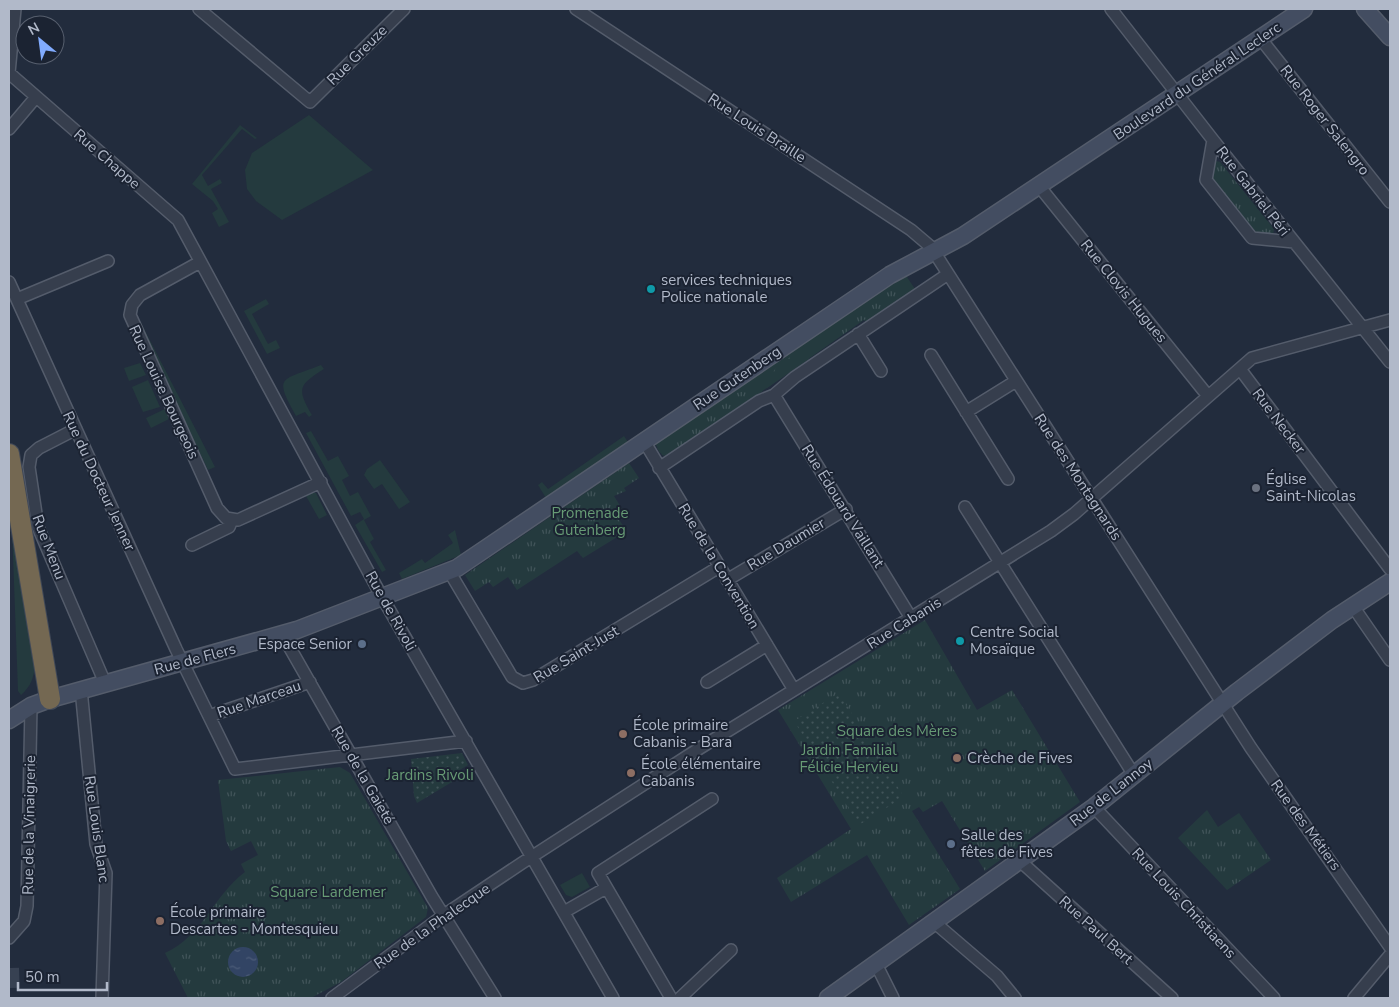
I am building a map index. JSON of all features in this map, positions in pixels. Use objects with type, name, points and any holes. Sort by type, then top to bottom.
[{"type":"highway","points":[[9,454],[50,699]]},
{"type":"street","name":"Rue Chappe","points":[[16,9],[9,73],[178,220]]},
{"type":"street","name":"Rue Greuze","points":[[199,9],[310,102],[404,9]]},
{"type":"street","name":"Rue Louis Braille","points":[[576,9],[911,230],[935,252]]},
{"type":"street","name":"Rue Gabriel Péri","points":[[1111,9],[1390,362]]},
{"type":"street","name":"Boulevard du Général Leclerc","points":[[1090,152],[1304,9]]},
{"type":"street","points":[[1366,9],[1388,34]]},
{"type":"street","points":[[1374,9],[1388,34]]},
{"type":"street","name":"Rue Roger Salengro","points":[[1260,38],[1390,202]]},
{"type":"street","points":[[9,129],[36,97]]},
{"type":"street","name":"Rue Gabriel Péri","points":[[1213,140],[1206,180],[1252,238],[1294,242]]},
{"type":"street","name":"Rue Gutenberg","points":[[382,597],[450,571],[470,560],[890,275],[963,236],[1090,152]]},
{"type":"street","name":"Rue Clovis Hugues","points":[[1040,186],[1208,396]]},
{"type":"street","name":"Rue de Rivoli","points":[[178,220],[382,597],[613,998]]},
{"type":"street","name":"Rue des Montagnards","points":[[935,252],[1222,703]]},
{"type":"street","points":[[17,299],[108,261]]},
{"type":"street","name":"Rue Louise Bourgeois","points":[[200,262],[140,295],[132,305],[130,315],[217,508],[221,514],[232,520]]},
{"type":"street","points":[[659,468],[759,401],[774,395],[795,377],[948,274]]},
{"type":"street","name":"Rue du Docteur Jenner","points":[[9,282],[183,662],[235,769],[352,756]]},
{"type":"street","points":[[1362,327],[1390,320]]},
{"type":"street","name":"Rue Cabanis","points":[[532,857],[700,748],[1052,531],[1252,358],[1362,327]]},
{"type":"street","points":[[858,334],[882,371]]},
{"type":"street","points":[[931,355],[1008,479]]},
{"type":"street","name":"Rue Necker","points":[[1240,369],[1390,569]]},
{"type":"street","points":[[966,412],[1016,380]]},
{"type":"street","name":"Rue Édouard Vaillant","points":[[774,395],[912,618]]},
{"type":"street","name":"Rue Menu","points":[[76,429],[40,448],[31,456],[29,467],[38,527],[105,682]]},
{"type":"street","name":"Rue de la Convention","points":[[644,442],[794,690]]},
{"type":"street","points":[[192,545],[229,527],[232,520],[245,519],[320,482]]},
{"type":"street","points":[[965,507],[1134,775]]},
{"type":"street","name":"Rue Daumier","points":[[727,580],[846,509]]},
{"type":"street","name":"Rue Saint-Just","points":[[450,571],[512,677],[522,683],[533,680],[719,567]]},
{"type":"street","name":"Rue de Lannoy","points":[[828,998],[1094,807],[1222,703],[1352,605],[1390,582]]},
{"type":"street","name":"Rue de Flers","points":[[20,713],[50,699],[81,689],[282,634],[356,609],[382,597]]},
{"type":"street","points":[[1352,605],[1390,660]]},
{"type":"street","name":"Rue de la Gaieté","points":[[282,634],[444,915],[496,998]]},
{"type":"street","points":[[707,682],[767,645]]},
{"type":"street","name":"Rue Marceau","points":[[209,716],[310,682]]},
{"type":"street","name":"Rue Louis Blanc","points":[[81,689],[96,844],[106,873],[102,998]]},
{"type":"street","name":"Rue des Métiers","points":[[1222,703],[1313,839],[1350,886],[1390,947]]},
{"type":"street","name":"Rue de la Vinaigrerie","points":[[9,938],[24,921],[27,906],[20,713]]},
{"type":"street","points":[[352,756],[466,741]]},
{"type":"street","points":[[671,998],[598,874],[712,799]]},
{"type":"street","name":"Rue Louis Christiaens","points":[[1094,807],[1274,998]]},
{"type":"street","name":"Rue de la Phalecque","points":[[332,998],[444,915],[532,857]]},
{"type":"street","name":"Rue Paul Bert","points":[[1020,861],[1172,998]]},
{"type":"street","points":[[564,912],[606,888]]},
{"type":"street","points":[[934,922],[996,976],[1015,998]]},
{"type":"street","points":[[680,998],[730,950]]},
{"type":"street","points":[[1354,998],[1390,955]]},
{"type":"street","points":[[876,964],[893,998]]},
{"type":"green space","points":[[309,115],[373,170],[282,220],[256,201],[247,189],[245,170],[252,153]]},
{"type":"green space","points":[[240,125],[257,138],[255,139],[242,129],[202,175],[208,186],[220,179],[222,183],[211,189],[229,222],[219,227],[212,213],[218,209],[213,201],[192,184]]},
{"type":"green space","points":[[1216,161],[1220,162],[1274,229],[1273,235],[1254,233],[1211,180]]},
{"type":"green space","points":[[903,271],[915,289],[866,322],[864,320],[665,456],[662,455],[654,442]]},
{"type":"green space","points":[[894,285],[903,297],[866,322],[864,319],[838,338],[845,318]]},
{"type":"green space","points":[[266,299],[269,304],[252,314],[268,344],[276,340],[280,348],[267,354],[244,311]]},
{"type":"green space","points":[[141,323],[215,467],[208,470],[185,421],[181,423],[139,324]]},
{"type":"green space","points":[[803,351],[809,359],[767,388],[766,384],[776,368],[785,360]]},
{"type":"green space","points":[[140,363],[146,375],[129,381],[124,368]]},
{"type":"green space","points":[[321,365],[324,369],[305,383],[302,393],[312,415],[309,417],[305,412],[296,416],[285,393],[283,386],[285,381],[289,377]]},
{"type":"green space","points":[[148,380],[160,407],[143,412],[132,387]]},
{"type":"green space","points":[[758,389],[763,391],[668,454],[663,451],[660,453],[657,448],[660,446],[661,441],[730,394]]},
{"type":"green space","points":[[165,409],[169,419],[151,428],[146,418]]},
{"type":"green space","points":[[311,431],[328,461],[338,456],[349,476],[342,480],[350,496],[358,492],[371,516],[364,520],[374,539],[370,542],[386,570],[382,572],[355,525],[364,519],[360,512],[351,516],[306,433]]},
{"type":"green space","points":[[624,436],[628,442],[546,498],[538,485],[542,482],[548,489]]},
{"type":"green space","points":[[380,460],[410,502],[399,509],[382,484],[374,489],[364,475],[367,469]]},
{"type":"green space","name":"Promenade Gutenberg","points":[[629,463],[639,478],[624,488],[626,491],[614,496],[624,512],[617,517],[627,531],[583,558],[577,551],[517,590],[508,577],[493,587],[489,582],[475,591],[465,575]]},
{"type":"green space","points":[[316,493],[327,515],[319,519],[306,496]]},
{"type":"green space","points":[[11,502],[35,664],[31,681],[21,695],[18,691]]},
{"type":"green space","points":[[455,530],[461,555],[402,579],[399,573],[422,559],[425,563],[453,543],[448,535]]},
{"type":"green space","name":"Square des Mères","points":[[925,620],[977,710],[1012,690],[1080,802],[985,871],[942,801],[923,812],[919,807],[912,811],[960,889],[909,925],[867,855],[791,902],[777,878],[851,829],[778,710]]},
{"type":"green space","name":"Jardin Familial Félicie Hervieu","points":[[839,693],[904,797],[859,825],[794,721]]},
{"type":"green space","name":"Jardins Rivoli","points":[[462,753],[468,765],[449,776],[452,782],[417,803],[414,796],[411,759]]},
{"type":"green space","name":"Square Lardemer","points":[[340,767],[350,773],[428,908],[426,917],[341,982],[311,998],[188,998],[165,953],[178,945],[199,926],[224,893],[245,872],[241,864],[258,855],[251,841],[231,851],[226,841],[218,780]]},
{"type":"green space","points":[[1207,810],[1218,827],[1239,813],[1271,860],[1227,890],[1178,838]]},
{"type":"green space","points":[[582,873],[590,887],[572,897],[566,895],[560,885]]},
{"type":"water","points":[[243,947],[254,951],[258,962],[254,973],[243,977],[232,973],[228,962],[232,951]]},
{"type":"tunnel","points":[[9,968],[10,998]]},
{"type":"place","name":"services techniques Police nationale","points":[[651,289]]},
{"type":"place","name":"Église Saint-Nicolas","points":[[1256,488]]},
{"type":"place","name":"Centre Social Mosaïque","points":[[960,641]]},
{"type":"place","name":"Espace Senior","points":[[362,644]]},
{"type":"place","name":"École primaire Cabanis - Bara","points":[[623,734]]},
{"type":"place","name":"Crèche de Fives","points":[[957,758]]},
{"type":"place","name":"École élémentaire Cabanis","points":[[631,773]]},
{"type":"place","name":"Salle des fêtes de Fives","points":[[951,844]]},
{"type":"place","name":"École primaire Descartes - Montesquieu","points":[[160,921]]}]
